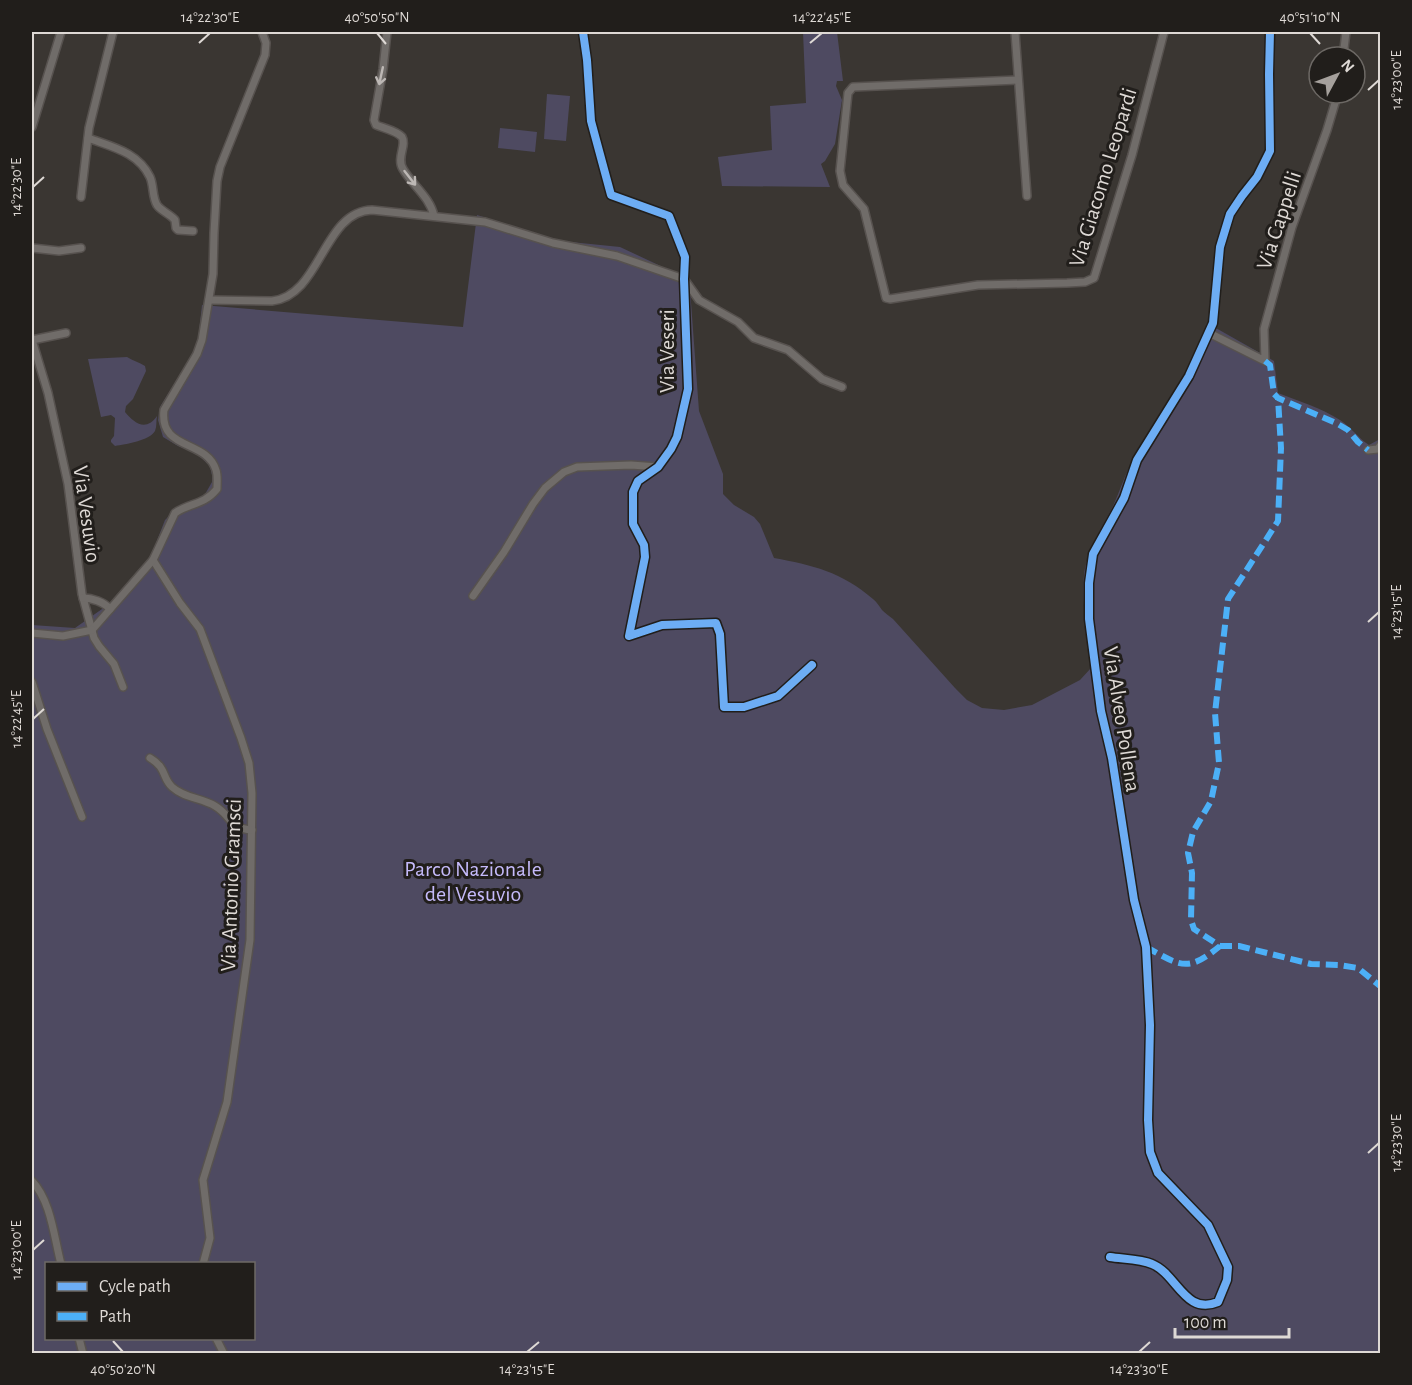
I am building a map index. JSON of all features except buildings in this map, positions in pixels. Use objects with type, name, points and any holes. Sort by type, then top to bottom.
[{"type":"street","points":[[32,127],[61,32]]},
{"type":"street","points":[[81,197],[89,126],[113,32]]},
{"type":"street","points":[[32,633],[63,636],[92,630],[153,560],[175,513],[207,499],[217,489],[217,474],[212,462],[197,449],[172,437],[163,421],[164,410],[197,354],[202,340],[213,274],[217,181],[220,167],[265,55],[266,44],[262,32]]},
{"type":"street","points":[[387,32],[374,120],[376,125],[400,135],[404,140],[400,162],[403,170],[427,200],[434,216]]},
{"type":"street","name":"Via Veseri","points":[[584,32],[591,121],[611,195],[669,216],[685,257],[688,389],[677,437],[658,467],[638,481],[633,492],[633,524],[644,545],[645,557],[629,636],[662,625],[716,623],[720,633],[724,707],[744,707],[778,696],[812,665]]},
{"type":"street","points":[[1015,32],[1027,196]]},
{"type":"street","name":"Via Giacomo Leopardi","points":[[1018,80],[853,87],[848,93],[840,171],[843,185],[864,209],[886,298],[978,285],[1085,282],[1094,278],[1132,155],[1164,32]]},
{"type":"street","name":"Via Alveo Pollena","points":[[1110,1257],[1151,1263],[1198,1305],[1218,1302],[1227,1280],[1228,1267],[1208,1225],[1158,1173],[1150,1152],[1148,1120],[1150,1025],[1146,947],[1134,900],[1112,758],[1101,711],[1089,619],[1089,583],[1093,554],[1124,498],[1137,460],[1189,376],[1214,323],[1220,247],[1230,214],[1257,177],[1270,152],[1270,32]]},
{"type":"street","name":"Via Cappelli","points":[[1209,333],[1265,361],[1264,328],[1292,227],[1334,105]]},
{"type":"street","points":[[88,138],[126,152],[134,158],[150,177],[158,206],[175,220],[178,230],[193,231]]},
{"type":"street","points":[[209,300],[272,301],[291,295],[307,276],[342,224],[361,211],[372,210],[485,222],[553,243],[618,256],[684,279],[699,300],[738,322],[754,338],[788,350],[822,380],[842,387]]},
{"type":"street","points":[[32,248],[59,251],[81,248]]},
{"type":"street","points":[[32,340],[66,333]]},
{"type":"street","name":"Via Vesuvio","points":[[32,340],[48,393],[68,484],[83,598],[94,638],[114,664],[123,687]]},
{"type":"street","points":[[1368,450],[1378,449],[1380,446]]},
{"type":"street","points":[[473,596],[504,552],[533,504],[545,488],[564,472],[577,467],[631,465],[658,467]]},
{"type":"street","name":"Via Antonio Gramsci","points":[[153,560],[180,603],[200,629],[249,763],[252,793],[250,940],[227,1102],[203,1180],[210,1238],[203,1262]]},
{"type":"street","points":[[83,598],[90,598],[107,605],[110,609]]},
{"type":"street","points":[[32,682],[47,729],[82,817]]},
{"type":"street","points":[[150,758],[160,764],[171,787],[189,796],[208,801],[219,808],[236,827],[252,830]]},
{"type":"street","points":[[32,1181],[40,1190],[47,1207],[61,1262]]},
{"type":"green space","points":[[803,32],[837,32],[843,81],[837,81],[836,86],[842,100],[835,144],[821,164],[830,187],[722,186],[718,157],[772,150],[770,106],[806,103]]},
{"type":"green space","points":[[547,94],[570,96],[566,141],[544,139]]},
{"type":"green space","points":[[500,128],[537,132],[535,152],[498,148]]},
{"type":"green space","name":"Parco Nazionale del Vesuvio","points":[[477,215],[561,241],[620,247],[667,269],[690,289],[699,411],[723,474],[723,494],[760,524],[774,558],[826,571],[850,582],[874,600],[893,619],[967,700],[982,708],[1004,710],[1032,705],[1080,680],[1091,668],[1083,592],[1087,560],[1130,465],[1184,376],[1207,323],[1274,361],[1278,393],[1333,416],[1369,445],[1380,439],[1380,1353],[32,1353],[32,625],[75,628],[112,602],[149,561],[165,520],[178,507],[204,496],[212,482],[210,466],[196,453],[163,437],[158,420],[160,407],[198,341],[202,305],[463,327]]},
{"type":"green space","points":[[127,357],[145,366],[146,371],[133,399],[126,406],[125,412],[132,420],[144,425],[149,424],[157,416],[156,427],[148,437],[137,442],[115,446],[111,440],[114,436],[115,418],[111,415],[101,417],[88,359]]},
{"type":"marked path","points":[[1265,361],[1270,365],[1274,394],[1278,398],[1336,423],[1348,430],[1368,450]]},
{"type":"marked path","points":[[1146,947],[1168,959],[1184,964],[1199,960],[1220,946],[1194,929],[1191,920],[1192,873],[1188,853],[1193,832],[1211,801],[1219,763],[1215,713],[1228,599],[1278,521],[1281,448],[1278,398]]},
{"type":"marked path","points":[[1220,946],[1239,946],[1311,964],[1358,968],[1380,986]]},
{"type":"cycle path","points":[[583,32],[591,121],[611,195],[669,216],[685,257],[688,389],[677,437],[671,449],[658,467],[638,481],[633,492],[633,524],[644,545],[645,557],[629,636],[662,625],[716,623],[720,634],[724,707],[744,707],[778,696],[812,665]]},
{"type":"cycle path","points":[[1110,1257],[1148,1262],[1161,1269],[1189,1299],[1207,1305],[1218,1302],[1227,1280],[1228,1267],[1208,1225],[1158,1173],[1150,1152],[1148,1120],[1150,1025],[1146,947],[1134,900],[1112,758],[1101,711],[1089,619],[1089,583],[1093,554],[1124,498],[1137,460],[1189,376],[1213,323],[1220,247],[1230,214],[1257,177],[1270,151],[1270,32]]}]
